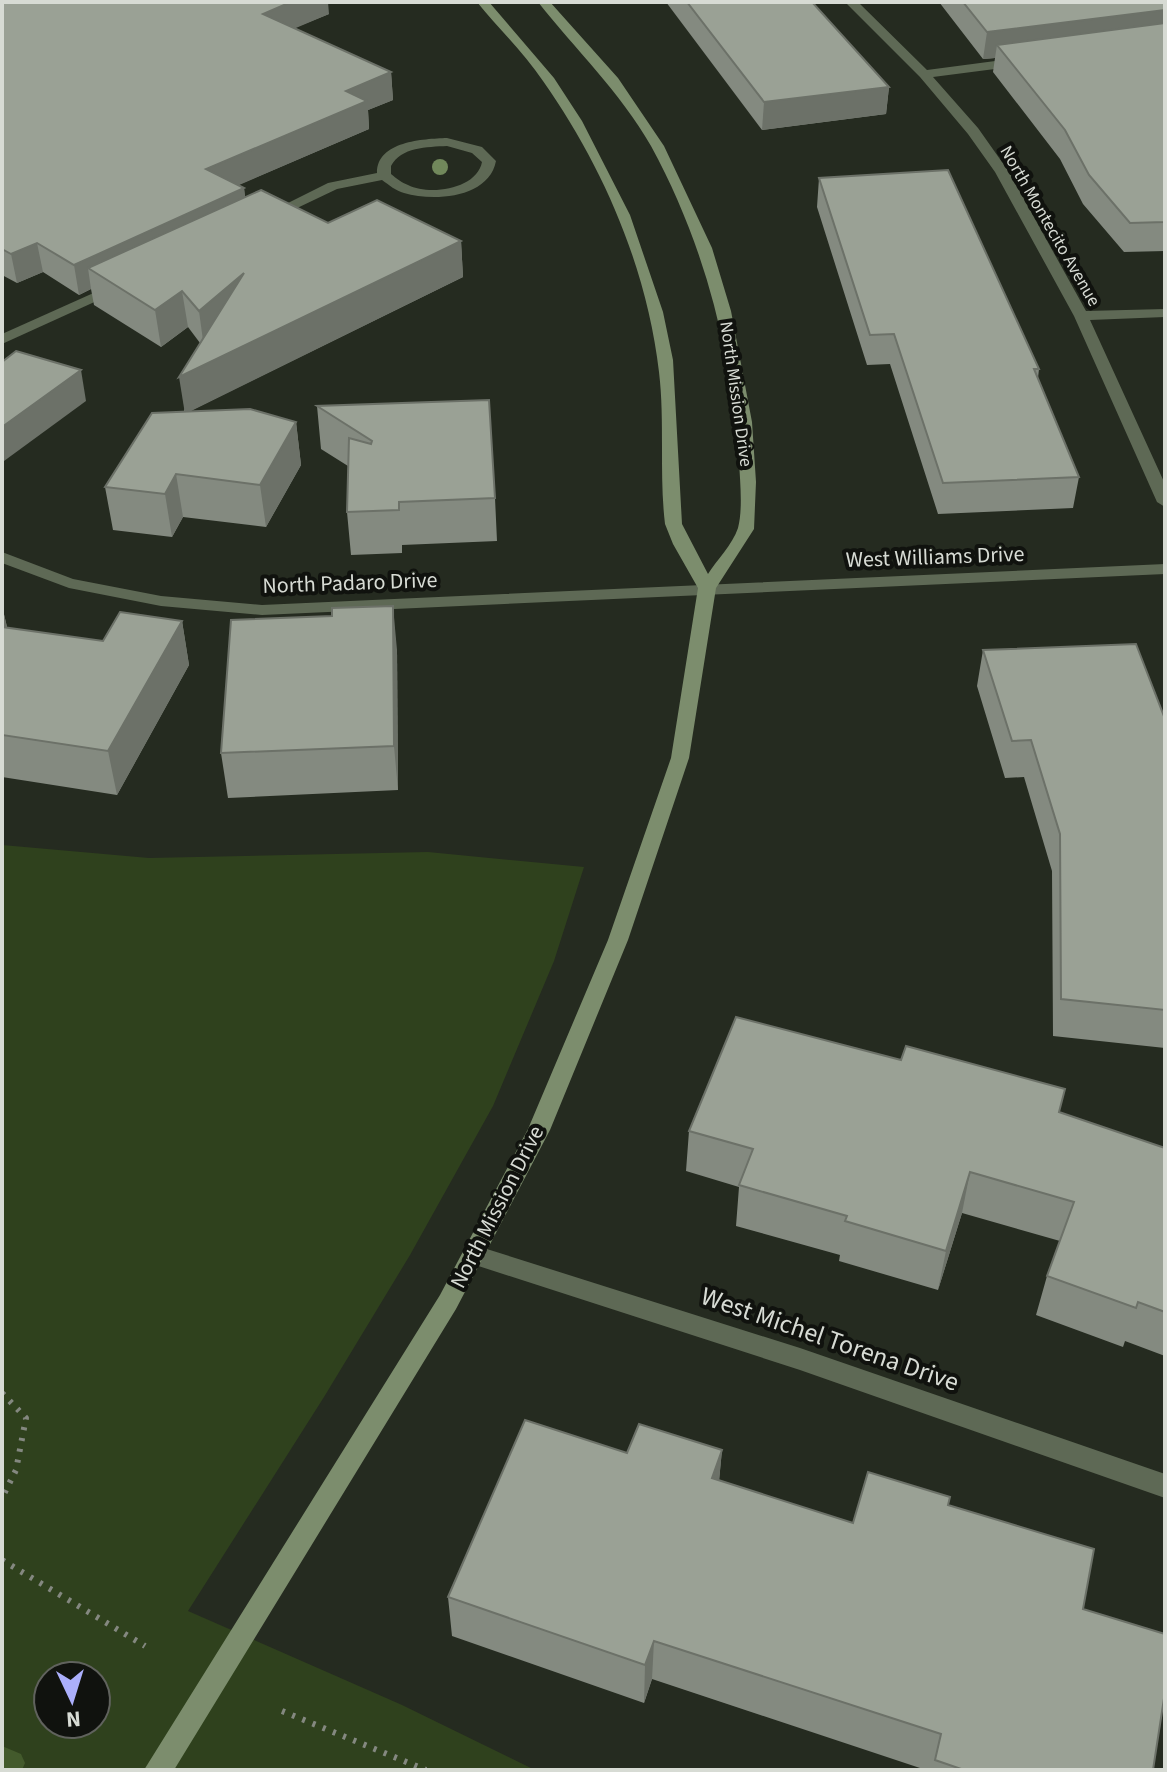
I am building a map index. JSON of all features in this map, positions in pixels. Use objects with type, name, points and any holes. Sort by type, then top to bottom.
[{"type":"street","points":[[483,2],[533,57],[563,99],[617,200],[658,321],[665,361],[675,528],[707,588]]},
{"type":"street","name":"North Mission Drive","points":[[158,1770],[439,1316],[539,1130],[628,913],[680,758],[707,588],[746,529],[748,482],[744,422],[724,311],[705,248],[657,146],[614,81],[544,2]]},
{"type":"street","name":"North Montecito Avenue","points":[[851,2],[924,74],[973,131],[1002,172],[1081,316],[1165,502]]},
{"type":"street","points":[[924,74],[1029,60]]},
{"type":"street","points":[[247,226],[333,186],[384,176],[402,189],[436,194],[470,188],[489,174],[491,165],[479,150],[465,145],[429,143],[412,146],[386,158],[382,167],[384,176]]},
{"type":"street","points":[[2,340],[132,280]]},
{"type":"street","points":[[1081,316],[1165,313]]},
{"type":"street","name":"North Padaro Drive","points":[[2,557],[69,583],[161,601],[262,610],[707,588]]},
{"type":"street","name":"West Williams Drive","points":[[707,588],[1165,569]]},
{"type":"street","name":"West Michel Torena Drive","points":[[474,1255],[800,1359],[1165,1486]]},
{"type":"path","points":[[2,1393],[26,1418],[20,1457],[2,1498]]},
{"type":"path","points":[[2,1560],[145,1646]]},
{"type":"path","points":[[282,1711],[426,1770]]},
{"type":"green space","points":[[2,845],[149,858],[428,852],[584,867],[554,961],[493,1106],[410,1255],[188,1611],[402,1705],[535,1770],[2,1770]]},
{"type":"building","points":[[2,2],[291,2],[263,14],[391,72],[346,91],[367,101],[206,169],[244,188],[74,265],[37,243],[11,254],[2,249]]},
{"type":"building","points":[[687,2],[812,2],[889,87],[764,102]]},
{"type":"building","points":[[963,2],[1165,2],[1165,10],[987,32]]},
{"type":"building","points":[[1165,23],[1165,222],[1130,223],[1089,175],[1065,130],[997,45]]},
{"type":"building","points":[[948,170],[1039,369],[1034,369],[1079,477],[943,483],[894,334],[870,335],[819,178]]},
{"type":"building","points":[[261,190],[328,223],[377,200],[461,241],[179,377],[244,273],[199,311],[182,291],[155,310],[88,268]]},
{"type":"building","points":[[16,351],[81,370],[2,427],[2,362]]},
{"type":"building","points":[[489,400],[495,498],[399,502],[399,510],[347,512],[349,438],[371,444],[372,441],[317,406]]},
{"type":"building","points":[[250,409],[296,422],[260,485],[176,474],[165,494],[105,487],[152,413]]},
{"type":"building","points":[[393,606],[394,746],[221,753],[231,620],[332,616],[332,608]]},
{"type":"building","points":[[120,612],[182,621],[108,751],[2,735],[2,627],[103,641]]},
{"type":"building","points":[[1136,644],[1165,719],[1165,1010],[1061,999],[1060,834],[1031,740],[1012,741],[983,650]]},
{"type":"building","points":[[736,1017],[901,1060],[906,1046],[1065,1089],[1059,1112],[1165,1148],[1165,1312],[1138,1302],[1136,1308],[1047,1276],[1074,1202],[970,1172],[946,1251],[845,1221],[847,1216],[739,1185],[753,1149],[689,1131]]},
{"type":"building","points":[[525,1420],[627,1453],[639,1424],[722,1450],[712,1478],[853,1523],[868,1472],[950,1497],[948,1505],[1094,1549],[1083,1609],[1165,1634],[1165,1692],[1153,1770],[964,1770],[935,1760],[941,1734],[654,1641],[645,1665],[448,1597]]},
{"type":"waterway","points":[[2,1759],[12,1763]]}]
